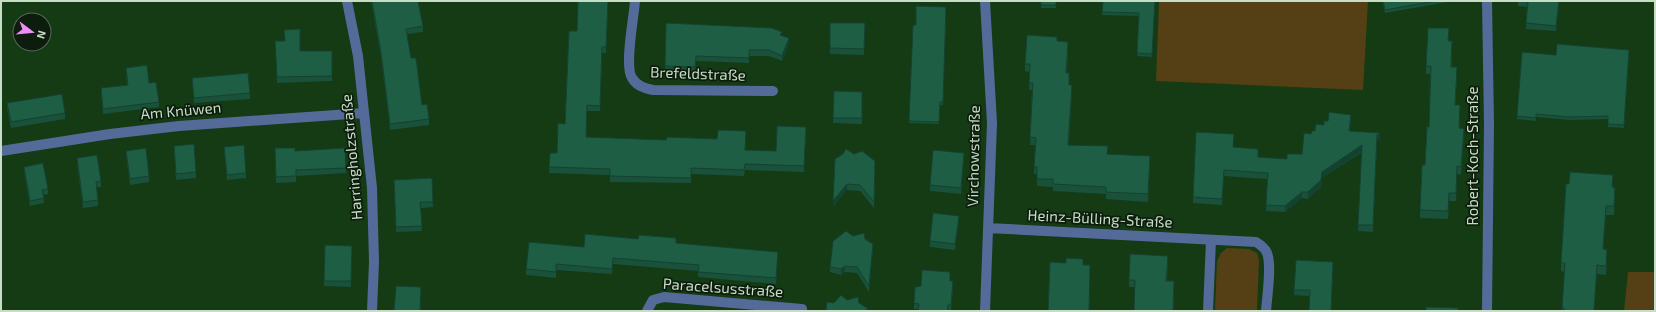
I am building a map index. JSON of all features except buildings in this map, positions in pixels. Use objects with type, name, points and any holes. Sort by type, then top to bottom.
[{"type":"street","name":"Harringholzstraße","points":[[347,1],[358,56],[372,188],[374,262],[372,311]]},
{"type":"street","name":"Brefeldstraße","points":[[636,1],[628,65],[631,78],[641,87],[652,90],[773,91]]},
{"type":"street","name":"Virchowstraße","points":[[985,311],[992,123],[986,1]]},
{"type":"street","name":"Robert-Koch-Straße","points":[[1486,311],[1489,124],[1487,1]]},
{"type":"street","name":"Am Knüwen","points":[[1,151],[110,134],[171,127],[364,113]]},
{"type":"street","name":"Heinz-Bülling-Straße","points":[[988,228],[1256,242],[1262,245],[1268,253],[1269,264],[1266,311]]},
{"type":"street","points":[[1208,311],[1211,240]]},
{"type":"street","name":"Paracelsusstraße","points":[[647,311],[653,300],[664,296],[802,309],[802,311]]},
{"type":"shaded area","points":[[1159,1],[1368,1],[1363,90],[1156,81]]},
{"type":"shaded area","points":[[1227,248],[1249,249],[1257,253],[1259,260],[1257,311],[1215,311],[1217,261],[1221,253]]},
{"type":"shaded area","points":[[1628,272],[1655,272],[1655,311],[1624,311]]}]
